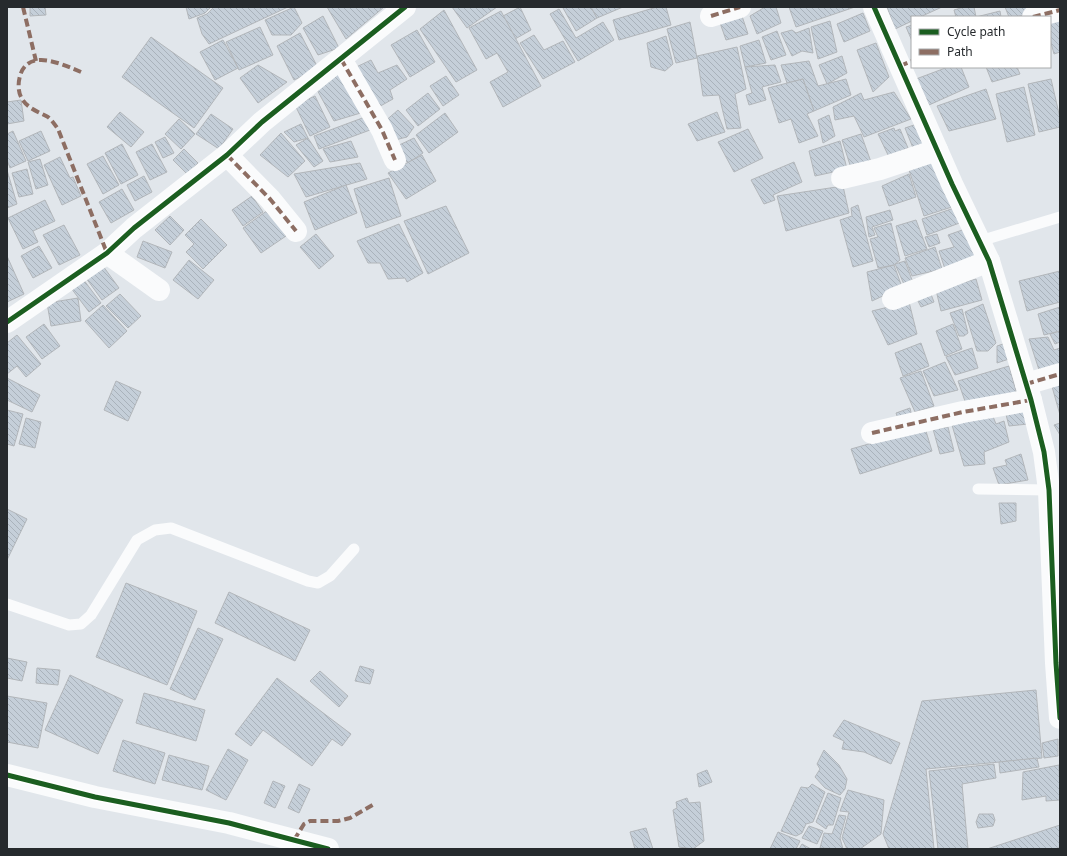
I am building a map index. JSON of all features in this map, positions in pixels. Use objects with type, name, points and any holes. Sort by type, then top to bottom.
[{"type":"street","points":[[7,322],[107,253],[134,228],[227,155],[262,122],[404,7]]},
{"type":"street","points":[[711,16],[740,7]]},
{"type":"street","points":[[874,7],[906,64],[937,150],[989,261],[1028,392],[1044,452],[1049,490],[1056,663],[1060,718]]},
{"type":"street","points":[[1037,16],[1060,10]]},
{"type":"street","points":[[340,59],[382,130],[395,160]]},
{"type":"street","points":[[842,178],[880,169],[937,150]]},
{"type":"street","points":[[227,155],[270,199],[296,231]]},
{"type":"street","points":[[107,253],[159,290]]},
{"type":"street","points":[[894,299],[989,261]]},
{"type":"street","points":[[872,433],[962,412],[1028,392],[1060,374]]},
{"type":"street","points":[[7,776],[95,798],[229,823],[328,849]]},
{"type":"lane","points":[[980,241],[1060,217]]},
{"type":"lane","points":[[978,489],[1049,490]]},
{"type":"lane","points":[[7,604],[68,625],[81,624],[91,616],[137,540],[155,530],[171,528],[308,581],[318,583],[330,576],[354,549]]},
{"type":"building","points":[[30,7],[45,7],[46,15],[30,16]]},
{"type":"building","points":[[186,7],[211,7],[205,13],[189,19]]},
{"type":"building","points":[[214,7],[288,7],[209,44],[202,34],[197,18],[207,14]]},
{"type":"building","points":[[294,7],[302,23],[291,35],[272,35],[265,20]]},
{"type":"building","points":[[327,7],[384,7],[346,39]]},
{"type":"building","points":[[452,7],[497,7],[467,28]]},
{"type":"building","points":[[520,7],[531,30],[515,39],[503,16]]},
{"type":"building","points":[[591,7],[597,18],[576,31],[563,8]]},
{"type":"building","points":[[591,7],[623,7],[597,18]]},
{"type":"building","points":[[657,7],[666,7],[671,25],[619,40],[613,20]]},
{"type":"building","points":[[765,7],[776,7],[781,23],[757,34],[750,16]]},
{"type":"building","points":[[789,7],[855,7],[796,27]]},
{"type":"building","points":[[887,7],[942,7],[922,16],[911,16],[911,21],[895,29]]},
{"type":"building","points":[[964,7],[974,7],[976,16],[956,16],[954,10]]},
{"type":"building","points":[[1005,7],[1032,7],[1033,12],[1019,16],[1009,16]]},
{"type":"building","points":[[559,9],[576,38],[603,22],[614,40],[578,61],[550,14]]},
{"type":"building","points":[[444,10],[477,70],[456,82],[420,29]]},
{"type":"building","points":[[501,11],[541,86],[503,107],[490,82],[508,72],[497,53],[486,59],[469,28]]},
{"type":"building","points":[[1000,11],[1001,16],[980,16]]},
{"type":"building","points":[[741,13],[748,34],[726,40],[718,17]]},
{"type":"building","points":[[863,13],[870,31],[844,42],[837,24]]},
{"type":"building","points":[[1060,14],[1060,52],[1054,54],[1051,43],[1051,17]]},
{"type":"building","points":[[323,16],[339,48],[318,55],[303,28]]},
{"type":"building","points":[[830,21],[837,52],[818,59],[811,27]]},
{"type":"building","points":[[690,22],[697,58],[676,63],[667,29]]},
{"type":"building","points":[[911,25],[911,39],[906,27]]},
{"type":"building","points":[[260,27],[273,55],[239,70],[226,42]]},
{"type":"building","points":[[809,28],[813,53],[802,51],[792,56],[781,33],[792,30],[796,33]]},
{"type":"building","points":[[417,30],[435,62],[410,77],[391,45]]},
{"type":"building","points":[[777,31],[786,55],[771,60],[762,37]]},
{"type":"building","points":[[300,33],[317,66],[309,73],[294,80],[277,46]]},
{"type":"building","points":[[534,35],[544,50],[563,41],[575,62],[543,79],[520,43]]},
{"type":"building","points":[[666,36],[673,64],[665,71],[651,67],[647,43]]},
{"type":"building","points":[[151,37],[223,88],[194,128],[122,77]]},
{"type":"building","points":[[223,40],[238,68],[215,80],[200,52]]},
{"type":"building","points":[[759,40],[766,63],[745,67],[740,46]]},
{"type":"building","points":[[876,43],[889,77],[873,92],[857,50]]},
{"type":"building","points":[[737,47],[746,89],[735,94],[741,128],[727,129],[719,95],[703,96],[697,56]]},
{"type":"building","points":[[842,56],[847,73],[827,84],[819,65]]},
{"type":"building","points":[[371,60],[378,73],[397,65],[407,79],[390,90],[393,99],[375,109],[352,69]]},
{"type":"building","points":[[809,61],[818,86],[846,79],[851,95],[814,111],[803,79],[787,83],[781,65]]},
{"type":"building","points":[[258,65],[287,82],[258,103],[240,78]]},
{"type":"building","points":[[775,65],[781,82],[762,87],[766,100],[749,105],[746,95],[752,93],[745,67]]},
{"type":"building","points":[[945,68],[961,68],[969,87],[929,105],[916,79]]},
{"type":"building","points":[[986,68],[1017,68],[1020,74],[992,82]]},
{"type":"building","points":[[343,71],[364,112],[334,121],[315,86]]},
{"type":"building","points":[[446,76],[459,95],[443,106],[430,86]]},
{"type":"building","points":[[803,79],[814,111],[807,114],[818,136],[799,143],[791,119],[779,123],[768,88]]},
{"type":"building","points":[[1051,79],[1060,118],[1060,127],[1039,132],[1028,84]]},
{"type":"building","points":[[1024,87],[1035,135],[1007,142],[996,94]]},
{"type":"building","points":[[986,89],[996,119],[949,131],[937,106]]},
{"type":"building","points":[[894,92],[911,119],[864,137],[854,116],[835,120],[833,107],[861,93],[864,100]]},
{"type":"building","points":[[428,93],[440,109],[418,126],[406,110]]},
{"type":"building","points":[[315,96],[330,127],[310,136],[295,105]]},
{"type":"building","points":[[21,100],[24,121],[7,124],[7,102]]},
{"type":"building","points":[[398,110],[414,127],[407,137],[395,140],[383,123]]},
{"type":"building","points":[[120,112],[144,132],[131,147],[107,127]]},
{"type":"building","points":[[717,112],[725,132],[697,141],[688,124]]},
{"type":"building","points":[[445,113],[458,132],[429,153],[416,135]]},
{"type":"building","points":[[211,114],[233,129],[219,149],[196,134]]},
{"type":"building","points":[[829,115],[835,136],[823,143],[818,120]]},
{"type":"building","points":[[365,117],[370,130],[319,149],[314,136]]},
{"type":"building","points":[[179,119],[195,134],[181,149],[165,134]]},
{"type":"building","points":[[923,122],[930,141],[913,148],[905,128]]},
{"type":"building","points":[[301,124],[308,138],[294,142],[284,132]]},
{"type":"building","points":[[894,128],[895,131],[900,129],[908,148],[889,157],[878,134]]},
{"type":"building","points":[[748,129],[763,158],[734,172],[718,142]]},
{"type":"building","points":[[13,131],[26,161],[10,168],[7,160],[7,134]]},
{"type":"building","points":[[41,131],[50,151],[28,161],[19,141]]},
{"type":"building","points":[[281,133],[305,161],[288,177],[260,155]]},
{"type":"building","points":[[861,134],[871,162],[851,168],[842,140]]},
{"type":"building","points":[[165,137],[174,153],[163,158],[155,142]]},
{"type":"building","points":[[308,138],[323,161],[314,167],[296,145]]},
{"type":"building","points":[[414,138],[423,153],[408,163],[395,147]]},
{"type":"building","points":[[351,141],[358,157],[330,162],[323,149]]},
{"type":"building","points":[[840,141],[847,169],[815,176],[809,151]]},
{"type":"building","points":[[122,144],[138,175],[121,184],[105,153]]},
{"type":"building","points":[[152,144],[167,172],[150,180],[136,152]]},
{"type":"building","points":[[184,149],[198,163],[187,174],[173,160]]},
{"type":"building","points":[[422,155],[436,181],[406,199],[388,173]]},
{"type":"building","points":[[103,156],[119,185],[103,194],[87,164]]},
{"type":"building","points":[[60,157],[70,178],[73,177],[81,196],[62,205],[44,165]]},
{"type":"building","points":[[938,157],[958,205],[924,216],[909,170]]},
{"type":"building","points":[[40,159],[48,185],[36,189],[28,162]]},
{"type":"building","points":[[794,162],[802,182],[773,195],[775,200],[764,204],[751,180]]},
{"type":"building","points":[[360,163],[367,179],[306,197],[294,174]]},
{"type":"building","points":[[27,169],[33,194],[19,197],[12,173]]},
{"type":"building","points":[[7,170],[17,204],[7,208]]},
{"type":"building","points":[[909,174],[916,197],[889,206],[882,186]]},
{"type":"building","points":[[144,176],[152,192],[135,201],[127,185]]},
{"type":"building","points":[[389,178],[401,216],[366,228],[354,189]]},
{"type":"building","points":[[346,185],[357,213],[315,230],[304,202]]},
{"type":"building","points":[[843,186],[849,213],[786,231],[777,196]]},
{"type":"building","points":[[122,189],[134,210],[111,223],[99,202]]},
{"type":"building","points":[[252,196],[263,212],[243,226],[232,210]]},
{"type":"building","points":[[45,200],[55,221],[33,231],[38,242],[23,249],[8,218]]},
{"type":"building","points":[[858,205],[873,261],[853,267],[840,220],[852,216],[851,208]]},
{"type":"building","points":[[446,206],[469,253],[428,274],[404,221]]},
{"type":"building","points":[[960,206],[965,221],[927,235],[922,219]]},
{"type":"building","points":[[268,210],[286,236],[261,253],[243,228]]},
{"type":"building","points":[[890,210],[893,220],[872,227],[875,235],[869,237],[866,217]]},
{"type":"building","points":[[170,216],[184,230],[170,245],[155,230]]},
{"type":"building","points":[[201,219],[227,245],[203,269],[186,252],[194,244],[185,235]]},
{"type":"building","points":[[916,220],[927,249],[905,256],[896,226]]},
{"type":"building","points":[[891,223],[900,260],[894,265],[878,268],[870,239],[878,237],[874,228]]},
{"type":"building","points":[[399,224],[423,273],[407,282],[405,278],[388,279],[380,263],[368,263],[357,241]]},
{"type":"building","points":[[64,225],[80,255],[59,265],[43,235]]},
{"type":"building","points":[[965,229],[977,260],[946,272],[939,251],[954,247],[948,235]]},
{"type":"building","points":[[316,234],[334,256],[319,269],[300,247]]},
{"type":"building","points":[[937,234],[940,243],[929,247],[925,237]]},
{"type":"building","points":[[143,241],[172,252],[165,268],[137,257]]},
{"type":"building","points":[[39,246],[52,268],[33,278],[21,256]]},
{"type":"building","points":[[935,247],[942,269],[912,276],[905,258]]},
{"type":"building","points":[[7,256],[24,294],[7,302]]},
{"type":"building","points":[[189,260],[214,280],[198,299],[173,280]]},
{"type":"building","points":[[905,261],[912,280],[937,272],[907,291],[895,264]]},
{"type":"building","points":[[894,265],[902,287],[872,301],[867,272]]},
{"type":"building","points":[[103,266],[119,288],[102,300],[86,278]]},
{"type":"building","points":[[1060,271],[1060,302],[1027,311],[1019,281]]},
{"type":"building","points":[[83,279],[101,303],[89,312],[71,288]]},
{"type":"building","points":[[976,279],[982,300],[941,311],[936,290]]},
{"type":"building","points":[[929,289],[934,302],[921,307],[915,295]]},
{"type":"building","points":[[120,294],[141,316],[128,328],[106,306]]},
{"type":"building","points":[[78,298],[81,321],[51,326],[47,303]]},
{"type":"building","points":[[909,302],[917,334],[888,345],[872,311]]},
{"type":"building","points":[[983,304],[996,343],[988,351],[977,351],[965,312]]},
{"type":"building","points":[[103,305],[127,331],[109,348],[85,321]]},
{"type":"building","points":[[1060,307],[1060,331],[1044,335],[1038,314]]},
{"type":"building","points":[[962,309],[968,333],[964,336],[959,336],[950,313]]},
{"type":"building","points":[[44,324],[60,346],[42,359],[26,337]]},
{"type":"building","points":[[953,324],[962,349],[945,356],[936,331]]},
{"type":"building","points":[[1060,331],[1060,342],[1055,344],[1050,334]]},
{"type":"building","points":[[17,335],[41,364],[26,377],[17,366],[7,374],[7,343]]},
{"type":"building","points":[[1048,337],[1054,350],[1060,348],[1060,371],[1041,376],[1029,339]]},
{"type":"building","points":[[1009,342],[1012,358],[997,363],[997,346]]},
{"type":"building","points":[[921,343],[929,366],[903,376],[895,353]]},
{"type":"building","points":[[972,348],[978,368],[955,375],[946,357]]},
{"type":"building","points":[[945,362],[958,390],[934,396],[923,371]]},
{"type":"building","points":[[1009,366],[1017,395],[967,407],[958,381]]},
{"type":"building","points":[[921,371],[934,406],[915,412],[900,378]]},
{"type":"building","points":[[7,378],[40,395],[32,412],[7,400]]},
{"type":"building","points":[[1060,379],[1060,415],[1051,383]]},
{"type":"building","points":[[116,381],[141,392],[128,421],[104,410]]},
{"type":"building","points":[[1022,404],[1028,424],[1009,426],[1004,407]]},
{"type":"building","points":[[910,408],[913,421],[900,424],[896,413]]},
{"type":"building","points":[[7,410],[23,414],[14,446],[7,444]]},
{"type":"building","points":[[992,414],[996,424],[1004,421],[1009,442],[984,452],[985,464],[964,466],[952,425]]},
{"type":"building","points":[[26,418],[41,422],[35,448],[19,444]]},
{"type":"building","points":[[1060,423],[1060,435],[1054,425]]},
{"type":"building","points":[[948,427],[954,451],[940,454],[933,429]]},
{"type":"building","points":[[925,428],[932,451],[860,474],[851,449]]},
{"type":"building","points":[[1021,454],[1028,480],[999,485],[993,468],[1007,465],[1005,460]]},
{"type":"building","points":[[999,503],[1016,503],[1016,521],[1001,524]]},
{"type":"building","points":[[7,509],[27,519],[7,560]]},
{"type":"building","points":[[126,583],[197,611],[167,685],[96,657]]},
{"type":"building","points":[[229,592],[310,630],[295,661],[215,623]]},
{"type":"building","points":[[198,628],[223,639],[195,700],[170,689]]},
{"type":"building","points":[[7,658],[27,662],[22,681],[7,678]]},
{"type":"building","points":[[360,666],[374,670],[370,684],[355,681]]},
{"type":"building","points":[[37,668],[60,670],[58,685],[36,683]]},
{"type":"building","points":[[320,671],[348,696],[339,707],[310,681]]},
{"type":"building","points":[[70,675],[123,700],[98,754],[45,730]]},
{"type":"building","points":[[277,678],[351,734],[342,746],[332,739],[312,766],[263,730],[251,746],[235,734]]},
{"type":"building","points":[[1036,690],[1042,758],[926,769],[934,849],[889,849],[883,834],[922,701]]},
{"type":"building","points":[[144,693],[205,710],[196,741],[136,723]]},
{"type":"building","points":[[7,696],[47,703],[38,748],[7,742]]},
{"type":"building","points":[[844,720],[900,743],[891,764],[864,752],[842,749],[844,741],[833,736]]},
{"type":"building","points":[[1058,739],[1058,756],[1044,758],[1042,743]]},
{"type":"building","points":[[123,740],[165,753],[155,784],[113,771]]},
{"type":"building","points":[[228,749],[248,760],[226,800],[206,790]]},
{"type":"building","points":[[824,750],[839,765],[847,779],[845,789],[840,795],[825,788],[815,777],[820,769],[817,764]]},
{"type":"building","points":[[169,755],[209,766],[202,790],[162,780]]},
{"type":"building","points":[[1037,758],[1039,767],[1000,773],[999,762]]},
{"type":"building","points":[[994,764],[996,778],[962,784],[968,849],[938,849],[929,771]]},
{"type":"building","points":[[1059,765],[1060,800],[1046,801],[1046,796],[1022,800],[1023,772]]},
{"type":"building","points":[[707,770],[712,782],[699,787],[697,774]]},
{"type":"building","points":[[273,781],[285,786],[275,808],[264,803]]},
{"type":"building","points":[[299,784],[310,789],[299,813],[288,808]]},
{"type":"building","points":[[812,784],[825,792],[813,822],[806,824],[802,833],[796,836],[781,831],[801,787],[808,788]]},
{"type":"building","points":[[848,790],[884,800],[881,834],[860,849],[847,849],[842,838],[849,812],[840,811]]},
{"type":"building","points":[[828,793],[841,798],[833,825],[828,825],[826,829],[816,822]]},
{"type":"building","points":[[687,798],[689,803],[700,802],[704,841],[693,849],[679,847],[673,810],[677,808],[676,802]]},
{"type":"building","points":[[979,814],[993,814],[995,820],[993,826],[978,828],[976,822]]},
{"type":"building","points":[[839,815],[846,816],[840,838],[843,849],[820,848],[824,833],[832,834]]},
{"type":"building","points":[[1060,825],[1060,847],[1055,849],[987,849]]},
{"type":"building","points":[[809,826],[823,831],[817,844],[802,838]]},
{"type":"building","points":[[646,828],[653,849],[635,849],[630,832]]},
{"type":"building","points":[[778,832],[800,841],[796,849],[770,849]]},
{"type":"building","points":[[802,844],[811,849],[799,849]]},
{"type":"marked path","points":[[23,7],[36,61]]},
{"type":"marked path","points":[[711,16],[740,7]]},
{"type":"marked path","points":[[1037,16],[1060,10]]},
{"type":"marked path","points":[[341,59],[382,130],[395,160]]},
{"type":"marked path","points":[[81,72],[47,60],[31,62],[24,67],[20,76],[19,90],[23,101],[33,109],[48,117],[58,129],[107,253]]},
{"type":"marked path","points":[[900,66],[911,61]]},
{"type":"marked path","points":[[227,155],[270,199],[296,231]]},
{"type":"marked path","points":[[1026,384],[1060,374]]},
{"type":"marked path","points":[[872,433],[963,412],[1031,400]]},
{"type":"marked path","points":[[294,840],[304,824],[310,821],[338,821],[350,818],[376,803]]},
{"type":"cycle path","points":[[7,322],[107,253],[134,228],[227,155],[262,122],[405,7]]},
{"type":"cycle path","points":[[874,7],[952,184],[989,261],[1031,400],[1044,452],[1049,490],[1056,663],[1060,718]]},
{"type":"cycle path","points":[[7,775],[95,797],[229,823],[328,849]]}]
